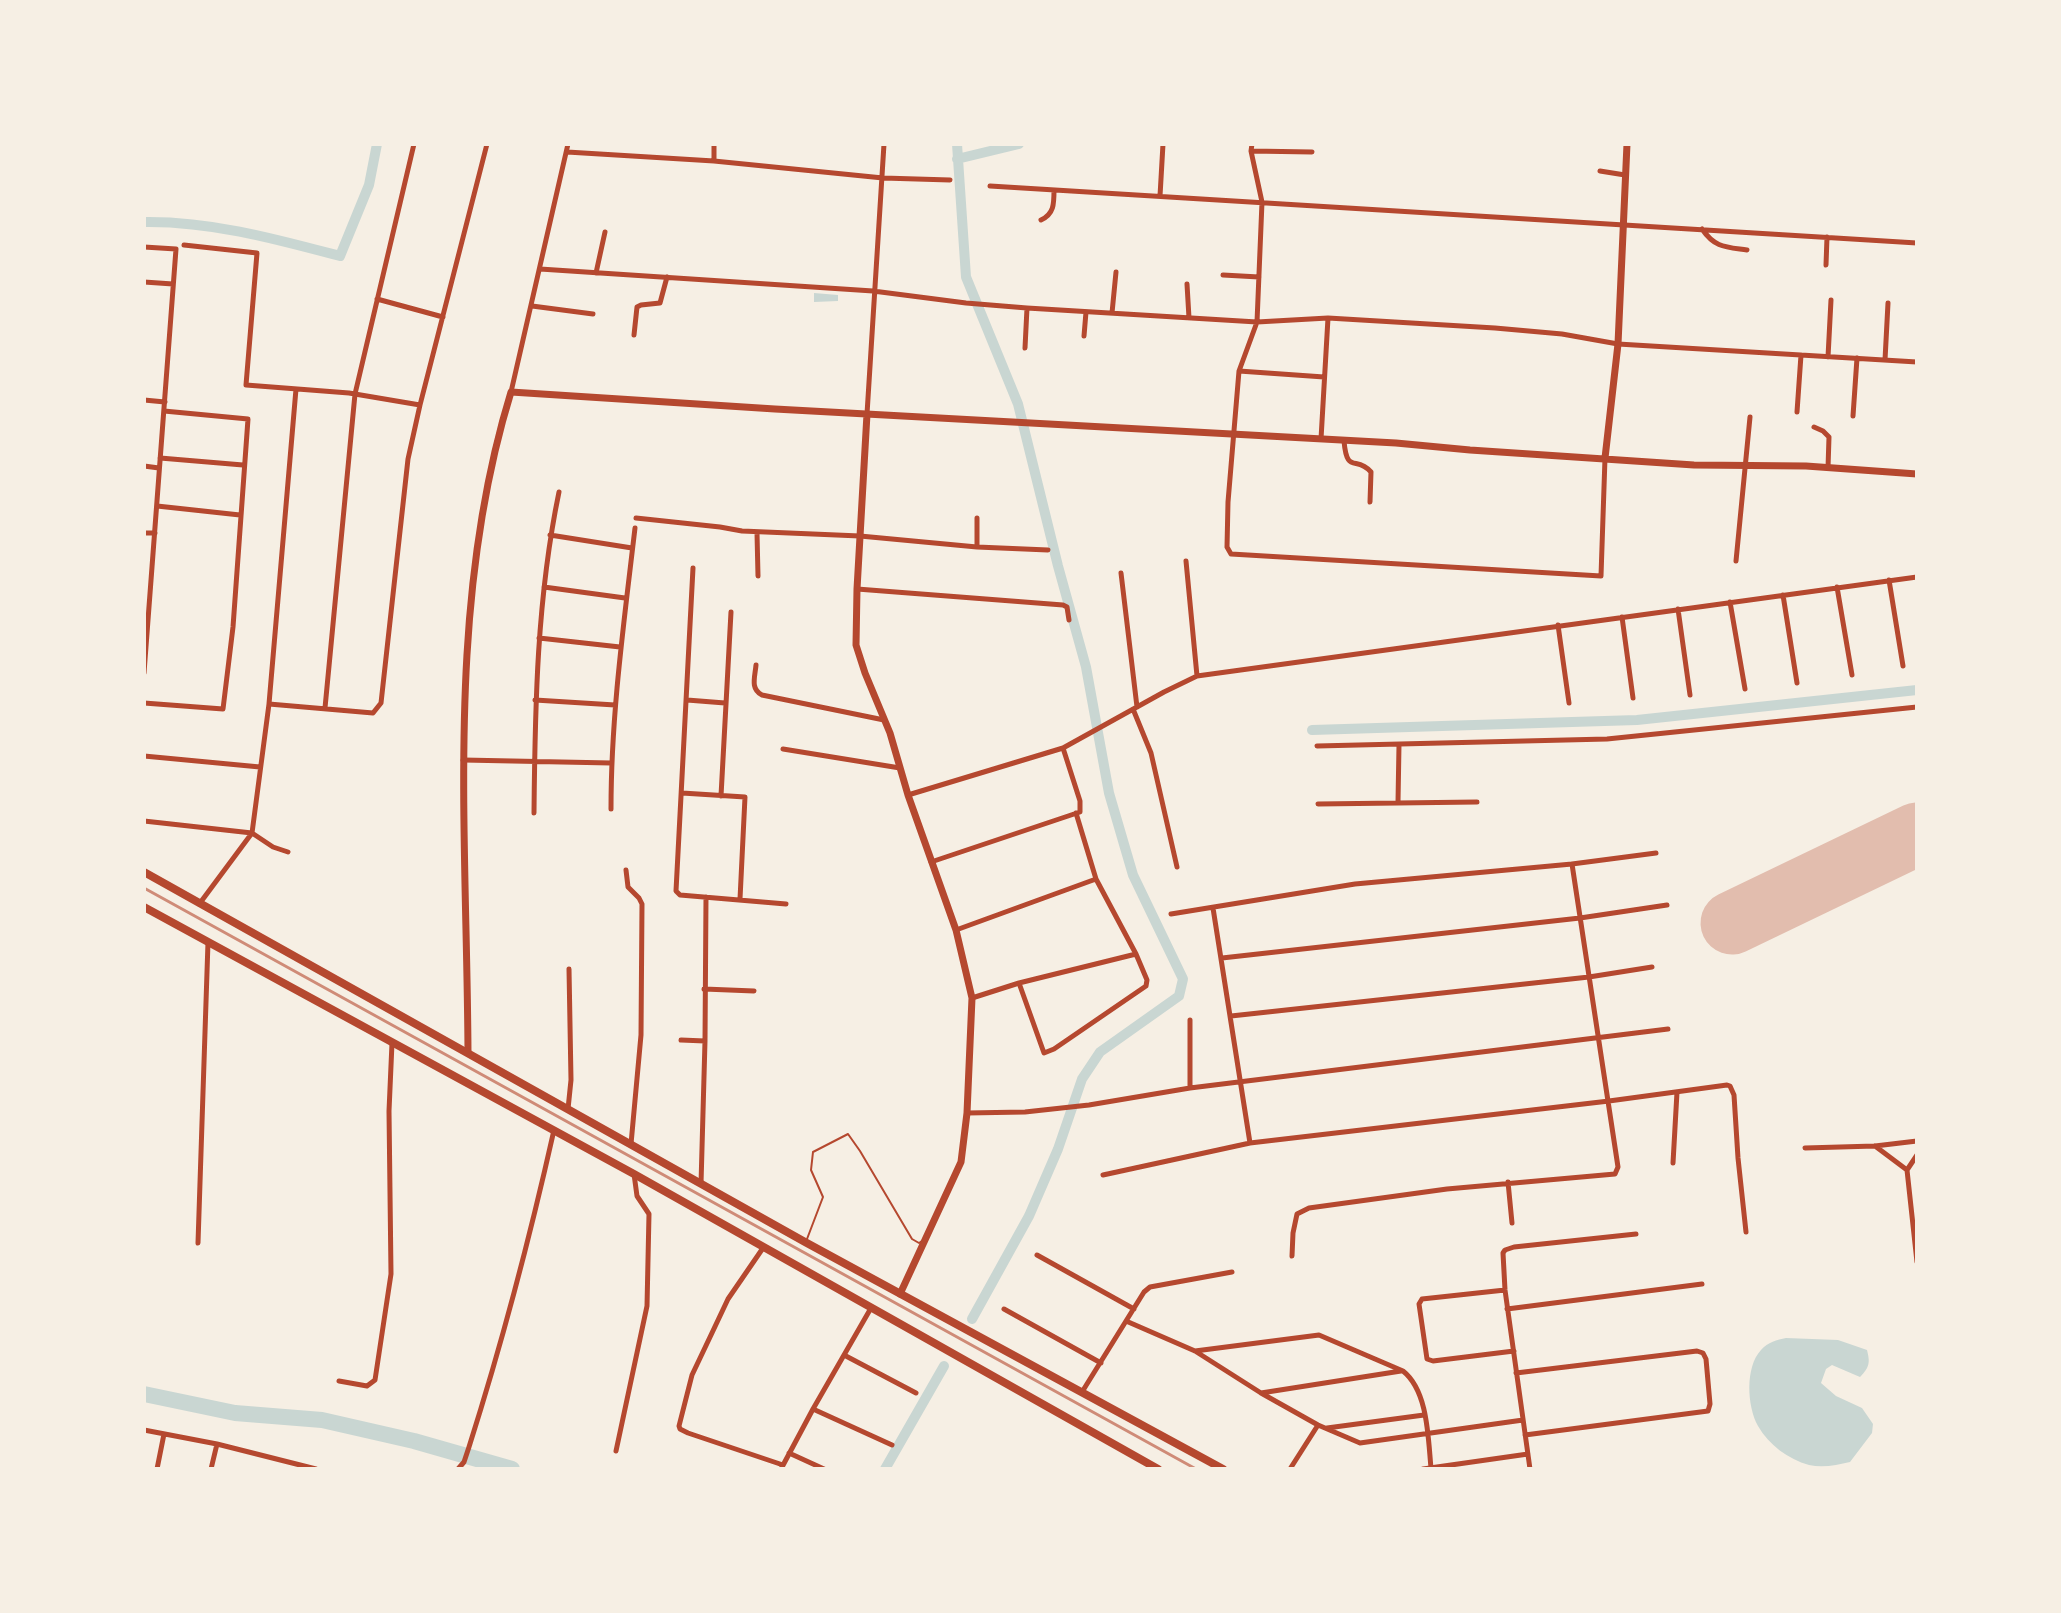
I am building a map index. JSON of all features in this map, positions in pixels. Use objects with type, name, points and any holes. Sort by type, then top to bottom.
[{"type":"main road","points":[[144,872],[701,1184],[1224,1469]]},
{"type":"main road","points":[[144,907],[634,1174],[872,1308],[1144,1466],[1158,1469]]},
{"type":"street","points":[[325,708],[355,394],[414,144]]},
{"type":"street","points":[[269,704],[374,713],[381,703],[408,459],[487,144]]},
{"type":"street","points":[[468,1053],[463,760],[465,680],[478,534],[489,476],[511,392],[568,144]]},
{"type":"street","points":[[714,144],[714,161]]},
{"type":"street","points":[[884,144],[873,291],[856,645],[956,930],[972,998],[967,1113],[962,1162],[900,1294]]},
{"type":"street","points":[[1160,196],[1163,144]]},
{"type":"street","points":[[1312,152],[1251,147],[1262,202],[1257,322],[1239,371],[1227,547],[1231,554],[1601,576],[1605,458],[1618,344],[1627,144]]},
{"type":"street","points":[[567,152],[714,161],[883,177],[950,180]]},
{"type":"street","points":[[1600,171],[1625,175]]},
{"type":"street","points":[[990,186],[1917,243]]},
{"type":"street","points":[[1041,220],[1047,217],[1052,210],[1054,190]]},
{"type":"street","points":[[1702,229],[1713,243],[1723,247],[1747,250]]},
{"type":"street","points":[[596,273],[604,232]]},
{"type":"street","points":[[1826,265],[1827,237]]},
{"type":"street","points":[[184,245],[257,253],[246,385],[355,394],[420,405]]},
{"type":"street","points":[[144,247],[176,249],[144,674]]},
{"type":"street","points":[[540,269],[873,291],[966,303],[1086,312],[1257,322],[1328,318],[1495,328],[1562,334],[1618,344],[1917,362]]},
{"type":"street","points":[[1112,313],[1116,272]]},
{"type":"street","points":[[1223,275],[1259,277]]},
{"type":"street","points":[[634,334],[637,307],[660,303],[667,277]]},
{"type":"street","points":[[144,282],[173,284]]},
{"type":"street","points":[[1187,284],[1189,318]]},
{"type":"street","points":[[377,299],[443,317]]},
{"type":"street","points":[[1828,357],[1831,300]]},
{"type":"street","points":[[1885,360],[1888,303]]},
{"type":"street","points":[[531,306],[593,314]]},
{"type":"street","points":[[1025,348],[1027,308]]},
{"type":"street","points":[[1084,336],[1086,312]]},
{"type":"street","points":[[1321,439],[1328,318]]},
{"type":"street","points":[[1797,412],[1801,355]]},
{"type":"street","points":[[1853,416],[1857,358]]},
{"type":"street","points":[[1239,371],[1324,377]]},
{"type":"street","points":[[200,903],[252,833],[269,704],[296,389]]},
{"type":"street","points":[[511,392],[1233,433],[1605,458],[1917,474]]},
{"type":"street","points":[[144,400],[165,402]]},
{"type":"street","points":[[144,703],[223,709],[233,627],[248,419],[164,411]]},
{"type":"street","points":[[1736,561],[1750,417]]},
{"type":"street","points":[[1814,427],[1823,430],[1829,437],[1828,468]]},
{"type":"street","points":[[1344,441],[1348,460],[1366,467],[1371,472],[1370,502]]},
{"type":"street","points":[[160,458],[243,465]]},
{"type":"street","points":[[144,466],[159,468]]},
{"type":"street","points":[[534,813],[535,700],[539,638],[550,535],[558,492]]},
{"type":"street","points":[[157,506],[240,515]]},
{"type":"street","points":[[636,518],[758,532],[860,536],[976,547],[1048,550]]},
{"type":"street","points":[[976,547],[978,518]]},
{"type":"street","points":[[611,809],[615,705],[625,598],[635,528]]},
{"type":"street","points":[[758,532],[758,576]]},
{"type":"street","points":[[144,533],[155,533]]},
{"type":"street","points":[[550,535],[632,548]]},
{"type":"street","points":[[1186,561],[1197,676]]},
{"type":"street","points":[[693,568],[676,891],[680,895],[786,904]]},
{"type":"street","points":[[1121,573],[1135,708],[1151,753],[1177,867]]},
{"type":"street","points":[[908,795],[1063,748],[1197,676],[1917,577]]},
{"type":"street","points":[[1889,580],[1903,666]]},
{"type":"street","points":[[544,587],[625,598]]},
{"type":"street","points":[[1837,587],[1852,675]]},
{"type":"street","points":[[857,589],[1063,605],[1067,607],[1069,620]]},
{"type":"street","points":[[1783,595],[1797,683]]},
{"type":"street","points":[[1730,602],[1745,689]]},
{"type":"street","points":[[1678,609],[1690,695]]},
{"type":"street","points":[[721,796],[731,612]]},
{"type":"street","points":[[1622,617],[1633,698]]},
{"type":"street","points":[[1558,626],[1569,703]]},
{"type":"street","points":[[539,638],[620,647]]},
{"type":"street","points":[[756,665],[754,687],[756,692],[762,695],[884,720]]},
{"type":"street","points":[[535,700],[615,705]]},
{"type":"street","points":[[687,700],[725,702]]},
{"type":"street","points":[[1317,746],[1607,739],[1917,707]]},
{"type":"street","points":[[1398,802],[1399,745]]},
{"type":"street","points":[[783,748],[900,768]]},
{"type":"street","points":[[931,862],[1080,812],[1080,801],[1063,748]]},
{"type":"street","points":[[144,756],[260,767]]},
{"type":"street","points":[[463,760],[611,763]]},
{"type":"street","points":[[682,793],[745,797],[740,899]]},
{"type":"street","points":[[1318,804],[1477,802]]},
{"type":"street","points":[[1019,983],[1044,1053],[1054,1049],[1144,989],[1147,980],[1136,954],[1096,879],[1076,813]]},
{"type":"street","points":[[144,821],[252,833],[273,847],[288,852]]},
{"type":"street","points":[[1171,914],[1355,884],[1572,864],[1656,853]]},
{"type":"street","points":[[1292,1256],[1295,1221],[1301,1210],[1508,1182],[1616,1174],[1618,1167],[1609,1101],[1572,864]]},
{"type":"street","points":[[626,870],[628,886],[642,904],[641,1035],[631,1144]]},
{"type":"street","points":[[956,930],[1096,879]]},
{"type":"street","points":[[701,1184],[706,897]]},
{"type":"street","points":[[1222,958],[1580,918],[1667,905]]},
{"type":"street","points":[[1213,908],[1250,1143]]},
{"type":"street","points":[[198,1243],[208,942]]},
{"type":"street","points":[[972,998],[1019,983],[1136,954]]},
{"type":"street","points":[[1231,1016],[1589,977],[1652,967]]},
{"type":"street","points":[[568,1109],[572,1080],[569,969]]},
{"type":"street","points":[[704,989],[754,992]]},
{"type":"street","points":[[1190,1020],[1190,1088]]},
{"type":"street","points":[[967,1113],[1024,1112],[1089,1105],[1190,1088],[1668,1029]]},
{"type":"street","points":[[681,1040],[705,1041]]},
{"type":"street","points":[[339,1381],[367,1386],[375,1380],[391,1274],[389,1111],[392,1043]]},
{"type":"street","points":[[1103,1175],[1250,1143],[1727,1086],[1732,1089],[1746,1232]]},
{"type":"street","points":[[1673,1163],[1677,1092]]},
{"type":"street","points":[[458,1469],[464,1462],[469,1448],[526,1251],[554,1130]]},
{"type":"street","points":[[1805,1148],[1875,1146],[1917,1141]]},
{"type":"street","points":[[1875,1146],[1907,1170]]},
{"type":"street","points":[[1917,1155],[1907,1170],[1916,1236],[1917,1262]]},
{"type":"street","points":[[616,1451],[647,1306],[649,1214],[637,1196],[634,1174]]},
{"type":"street","points":[[1508,1182],[1512,1222]]},
{"type":"street","points":[[1530,1469],[1505,1290],[1503,1253],[1509,1248],[1636,1234]]},
{"type":"street","points":[[763,1248],[728,1299],[692,1375],[680,1429],[782,1467],[872,1308]]},
{"type":"street","points":[[1037,1256],[1134,1309]]},
{"type":"street","points":[[1082,1392],[1144,1292],[1150,1287],[1232,1272]]},
{"type":"street","points":[[1508,1309],[1702,1284]]},
{"type":"street","points":[[1505,1290],[1422,1299],[1419,1304],[1427,1359],[1433,1361],[1514,1352]]},
{"type":"street","points":[[1004,1309],[1101,1363]]},
{"type":"street","points":[[1126,1321],[1195,1350],[1261,1393],[1318,1425],[1360,1443],[1522,1419]]},
{"type":"street","points":[[1195,1350],[1319,1335],[1403,1371],[1411,1377],[1420,1393],[1431,1468]]},
{"type":"street","points":[[1516,1373],[1697,1351],[1703,1353],[1706,1359],[1710,1404],[1708,1412],[1525,1435]]},
{"type":"street","points":[[844,1355],[916,1394]]},
{"type":"street","points":[[1261,1393],[1403,1371]]},
{"type":"street","points":[[813,1409],[892,1445]]},
{"type":"street","points":[[1327,1428],[1424,1415]]},
{"type":"street","points":[[1290,1469],[1318,1425]]},
{"type":"street","points":[[144,1430],[217,1444],[316,1469]]},
{"type":"street","points":[[158,1469],[164,1434]]},
{"type":"street","points":[[211,1469],[217,1444]]},
{"type":"street","points":[[789,1453],[824,1469]]},
{"type":"street","points":[[1423,1469],[1527,1454]]},
{"type":"lane","points":[[807,1239],[823,1197],[811,1170],[813,1152],[848,1134],[912,1239],[919,1243],[926,1239]]},
{"type":"shaded area","points":[[814,293],[838,295],[838,301],[814,302]]},
{"type":"shaded area","points":[[1786,1338],[1838,1340],[1867,1350],[1868,1364],[1860,1377],[1832,1365],[1826,1369],[1821,1383],[1836,1396],[1862,1408],[1873,1424],[1872,1433],[1850,1462],[1819,1466],[1801,1462],[1773,1445],[1758,1426],[1750,1398],[1752,1366],[1764,1347]]},
{"type":"waterway","points":[[144,222],[169,222],[219,228],[340,256],[369,185],[377,144]]},
{"type":"waterway","points":[[957,144],[966,277],[1018,404],[1058,566],[1086,667],[1109,793],[1133,875],[1183,979],[1179,996],[1100,1052],[1082,1079],[1058,1149],[1029,1216],[972,1319]]},
{"type":"waterway","points":[[957,159],[1019,144]]},
{"type":"waterway","points":[[1312,730],[1637,720],[1917,690]]},
{"type":"waterway","points":[[885,1469],[944,1366]]},
{"type":"waterway","points":[[144,1394],[235,1413],[322,1420],[414,1441],[512,1469]]},
{"type":"runway","points":[[1732,923],[1917,834]]},
{"type":"railway","points":[[144,888],[1196,1469]]}]
